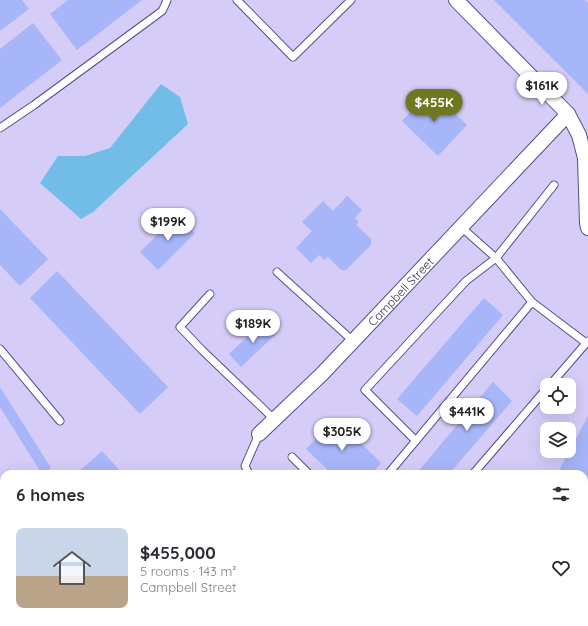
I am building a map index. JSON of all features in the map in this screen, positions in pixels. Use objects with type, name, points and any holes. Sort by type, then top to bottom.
[{"type":"street","points":[[456,0],[568,114],[578,135],[585,158],[586,223],[588,228]]},
{"type":"street","name":"Campbell Street","points":[[259,434],[322,374],[568,114]]},
{"type":"lane","points":[[0,128],[34,105],[162,11],[167,0]]},
{"type":"lane","points":[[237,0],[293,57],[351,0]]},
{"type":"lane","points":[[416,441],[365,390],[466,281],[496,258],[554,186]]},
{"type":"lane","points":[[461,227],[496,258],[532,302],[587,342],[556,378]]},
{"type":"lane","points":[[277,272],[353,341]]},
{"type":"lane","points":[[210,294],[180,326],[202,350],[275,420]]},
{"type":"lane","points":[[391,470],[532,302]]},
{"type":"lane","points":[[0,349],[60,421]]},
{"type":"lane","points":[[476,470],[540,396]]},
{"type":"lane","name":"Campbell Street","points":[[247,470],[245,466],[259,434]]},
{"type":"lane","points":[[292,457],[305,470]]},
{"type":"water","points":[[161,84],[180,97],[188,124],[93,212],[81,219],[40,183],[58,156],[85,156],[110,148]]},
{"type":"building","points":[[0,0],[22,0],[29,9],[0,31]]},
{"type":"building","points":[[68,0],[142,0],[77,50],[50,14]]},
{"type":"building","points":[[494,0],[585,0],[588,3],[588,94]]},
{"type":"building","points":[[33,23],[62,60],[0,108],[0,49]]},
{"type":"building","points":[[431,90],[467,125],[438,156],[402,121]]},
{"type":"building","points":[[347,196],[362,210],[355,218],[359,222],[356,225],[371,239],[371,245],[346,270],[341,270],[328,257],[324,260],[319,255],[311,263],[296,248],[312,231],[302,222],[323,201],[333,211]]},
{"type":"building","points":[[0,209],[48,259],[20,286],[0,265]]},
{"type":"building","points":[[177,215],[195,233],[158,270],[140,252]]},
{"type":"building","points":[[57,271],[168,387],[140,414],[30,298]]},
{"type":"building","points":[[484,298],[503,315],[417,416],[397,399]]},
{"type":"building","points":[[265,320],[277,333],[241,367],[229,354]]},
{"type":"building","points":[[493,382],[512,401],[452,470],[419,470]]},
{"type":"building","points":[[0,387],[51,468],[48,470],[39,470],[0,407]]},
{"type":"building","points":[[588,416],[588,470],[559,470],[566,458],[576,458],[576,438]]},
{"type":"building","points":[[336,418],[381,463],[375,470],[328,470],[306,449]]},
{"type":"building","points":[[102,451],[119,470],[81,470]]}]
